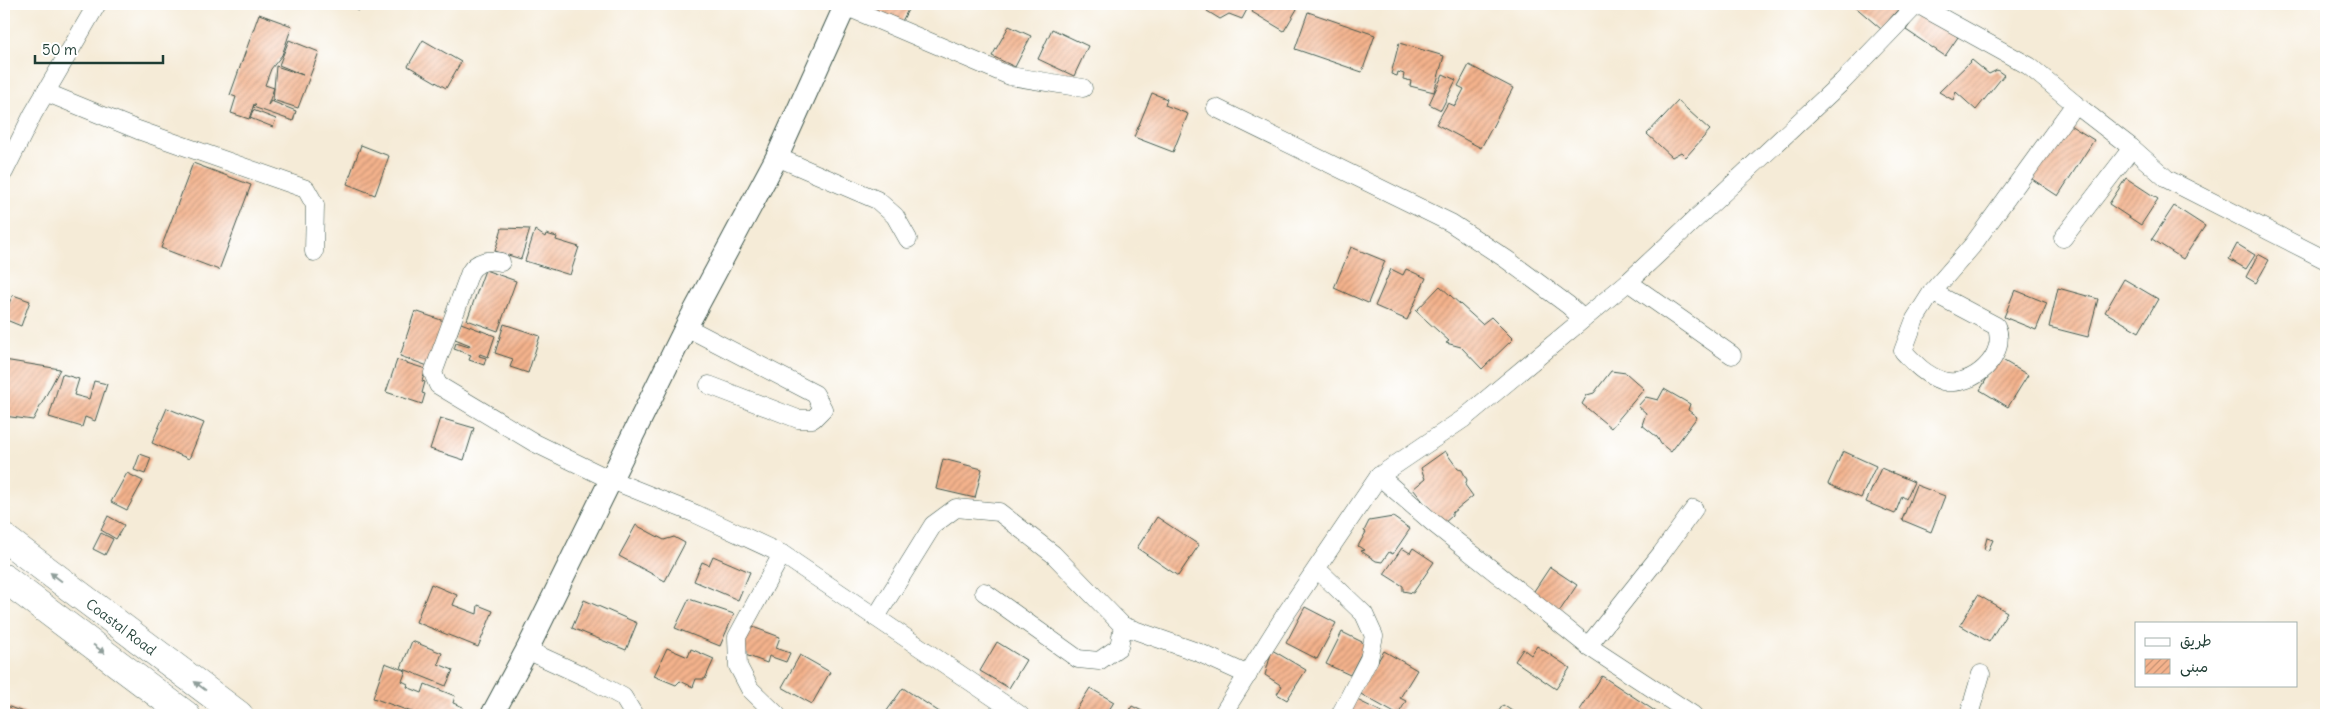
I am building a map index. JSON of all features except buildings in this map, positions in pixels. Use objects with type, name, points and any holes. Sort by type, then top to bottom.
[{"type":"highway","name":"Coastal Road","points":[[4,538],[238,715]]},
{"type":"highway","points":[[4,578],[186,715]]},
{"type":"highway","points":[[65,624],[82,597]]},
{"type":"street","points":[[4,172],[45,92],[98,4]]},
{"type":"street","points":[[1222,715],[1285,615],[1379,476],[1463,419],[1628,282],[1842,82],[1917,4],[2029,66],[2167,178],[2326,260]]},
{"type":"street","points":[[497,710],[686,327],[777,157],[845,5],[1010,76],[1083,88]]},
{"type":"street","points":[[45,92],[138,130],[306,189],[315,204],[314,252]]},
{"type":"street","points":[[1932,292],[1996,326],[2000,334],[1998,348],[1988,365],[1963,382],[1944,381],[1922,372],[1903,351],[1915,319],[1932,292],[1972,246],[2075,104]]},
{"type":"street","points":[[1216,108],[1451,224],[1506,259],[1568,305],[1583,319]]},
{"type":"street","points":[[2063,238],[2132,148]]},
{"type":"street","points":[[777,157],[877,200],[895,216],[908,239]]},
{"type":"street","points":[[501,262],[488,260],[480,263],[470,272],[436,365],[434,374],[438,385],[535,444],[609,480],[696,514],[782,554],[1020,715]]},
{"type":"street","points":[[1628,282],[1732,355]]},
{"type":"street","points":[[686,327],[816,394],[823,409],[813,419],[798,418],[709,385]]},
{"type":"street","points":[[1379,476],[1432,522],[1588,646],[1693,715]]},
{"type":"street","points":[[876,617],[933,525],[956,508],[999,512],[1054,554],[1122,626],[1184,647],[1248,676]]},
{"type":"street","points":[[1588,646],[1662,554],[1694,509]]},
{"type":"street","points":[[777,715],[750,689],[738,666],[737,637],[782,554]]},
{"type":"street","points":[[1317,569],[1364,614],[1374,636],[1369,659],[1340,715]]},
{"type":"street","points":[[984,592],[1078,659],[1099,661],[1119,647],[1122,626]]},
{"type":"street","points":[[527,650],[623,697],[634,715]]},
{"type":"street","points":[[1968,715],[1981,674]]}]
